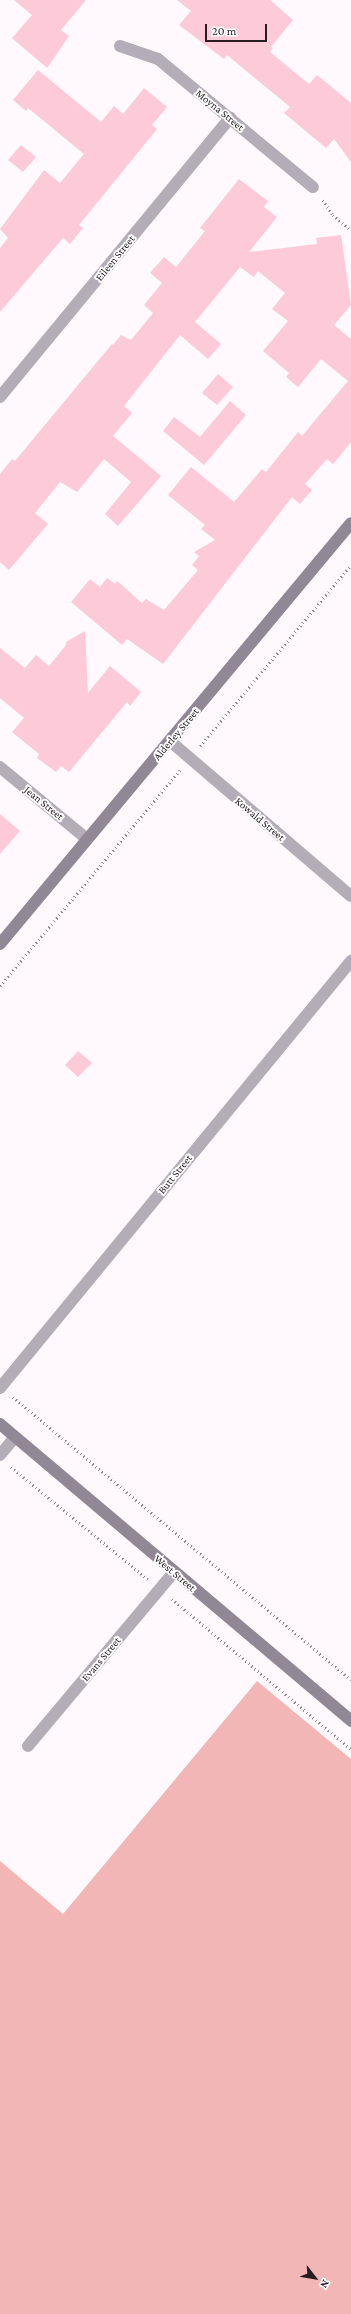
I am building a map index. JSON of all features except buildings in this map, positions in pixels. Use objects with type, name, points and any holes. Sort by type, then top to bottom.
[{"type":"street","name":"Moyna Street","points":[[120,46],[158,59],[313,187]]},
{"type":"street","name":"Eileen Street","points":[[0,397],[230,118]]},
{"type":"street","name":"Alderley Street","points":[[0,944],[351,523]]},
{"type":"street","name":"Kowald Street","points":[[170,741],[351,896]]},
{"type":"street","name":"Jean Street","points":[[0,767],[87,839]]},
{"type":"street","name":"Butt Street","points":[[0,1387],[351,961]]},
{"type":"street","name":"West Street","points":[[0,1424],[351,1721]]},
{"type":"street","points":[[0,1455],[15,1438]]},
{"type":"street","name":"Evans Street","points":[[28,1746],[174,1572]]},
{"type":"path","points":[[313,187],[334,215],[351,230]]},
{"type":"path","points":[[0,986],[351,565]]},
{"type":"path","points":[[0,1387],[351,1680]]},
{"type":"path","points":[[9,1464],[351,1748]]},
{"type":"shaded area","points":[[257,1681],[351,1759],[351,2314],[0,2314],[0,1861],[63,1914]]}]
